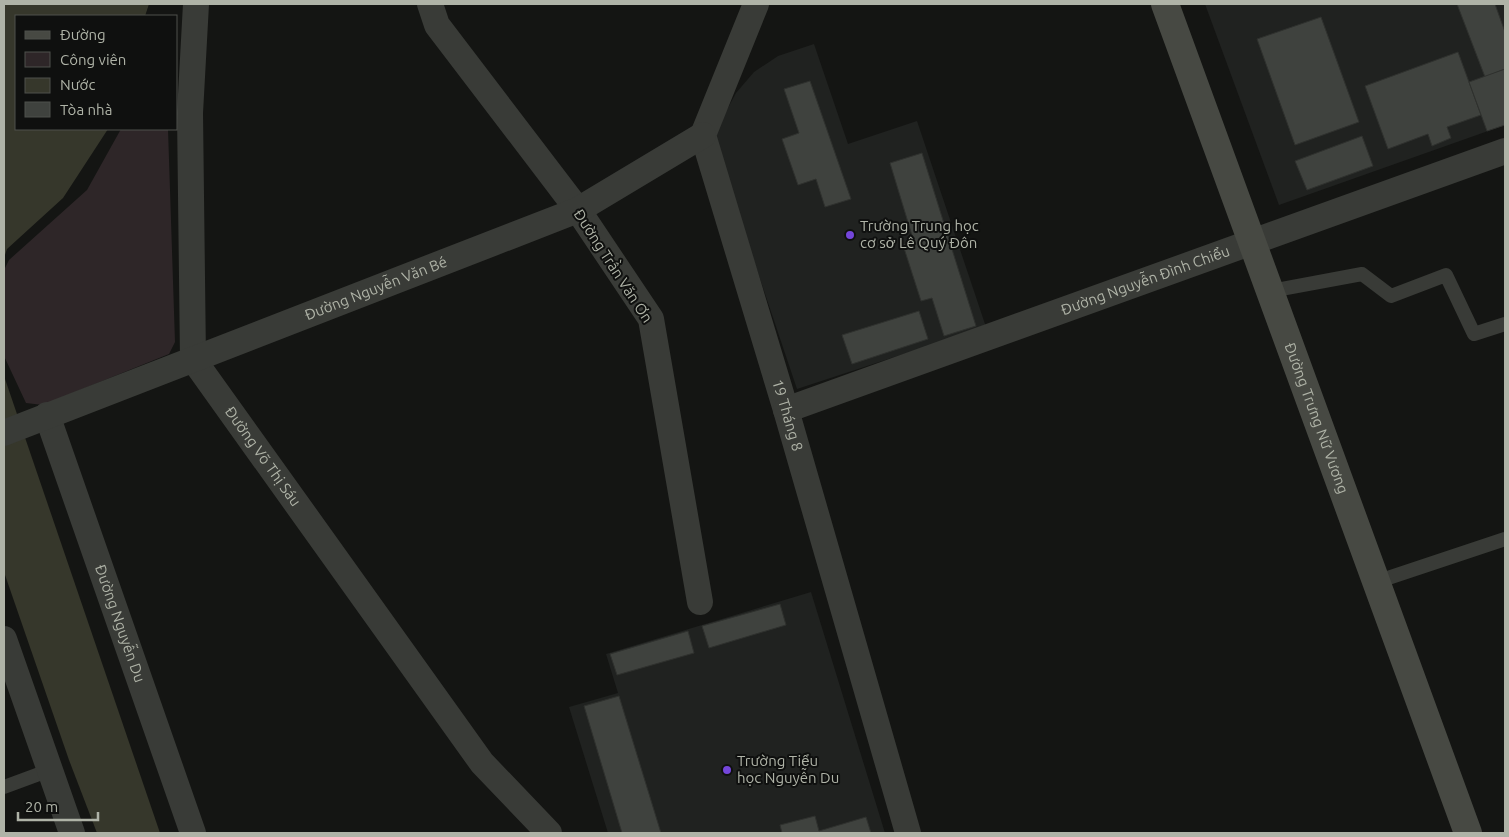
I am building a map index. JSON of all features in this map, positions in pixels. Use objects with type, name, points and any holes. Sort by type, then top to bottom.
[{"type":"main road","name":"Đường Trưng Nữ Vương","points":[[1165,4],[1468,833]]},
{"type":"street","points":[[193,359],[190,113],[196,4]]},
{"type":"street","name":"Đường Trần Văn Ơn","points":[[430,4],[437,26],[578,210],[651,320],[700,602]]},
{"type":"street","points":[[703,135],[756,4]]},
{"type":"street","name":"Đường Nguyễn Văn Bé","points":[[4,433],[578,210],[703,135]]},
{"type":"street","name":"19 Tháng 8","points":[[703,135],[786,410],[908,833]]},
{"type":"street","name":"Đường Nguyễn Đình Chiểu","points":[[786,410],[1505,151]]},
{"type":"street","name":"Đường Võ Thị Sáu","points":[[193,359],[482,764],[549,833]]},
{"type":"street","name":"Đường Nguyễn Du","points":[[42,417],[193,833]]},
{"type":"street","points":[[4,639],[72,833]]},
{"type":"lane","points":[[1270,291],[1362,274],[1391,296],[1446,275],[1474,334],[1505,324]]},
{"type":"lane","points":[[1376,582],[1505,539]]},
{"type":"lane","points":[[4,787],[50,770]]},
{"type":"shaded area","points":[[1205,4],[1505,4],[1505,125],[1279,205]]},
{"type":"shaded area","name":"Trường Trung học cơ sở Lê Quý Đôn","points":[[814,44],[848,144],[917,121],[986,327],[797,389],[714,142],[723,117],[736,93],[754,72],[778,56]]},
{"type":"shaded area","name":"Trường Tiểu học Nguyễn Du","points":[[811,592],[885,833],[608,833],[569,707],[618,693],[606,654]]},
{"type":"green space","points":[[120,130],[168,130],[175,342],[169,354],[43,405],[26,403],[4,356],[4,270],[9,260],[87,190]]},
{"type":"water","points":[[4,4],[149,4],[145,15],[15,15],[15,130],[107,130],[63,198],[7,249],[4,258]]},
{"type":"water","points":[[4,376],[160,833],[97,833],[69,760],[4,572]]},
{"type":"building","points":[[1457,4],[1495,4],[1505,32],[1505,69],[1485,77]]},
{"type":"building","points":[[1321,17],[1359,122],[1295,145],[1257,39]]},
{"type":"building","points":[[1458,52],[1481,115],[1447,127],[1451,138],[1432,146],[1428,134],[1388,149],[1365,86]]},
{"type":"building","points":[[1505,69],[1505,125],[1487,131],[1469,82]]},
{"type":"building","points":[[810,81],[851,199],[825,207],[816,179],[798,185],[782,139],[799,133],[784,89]]},
{"type":"building","points":[[1362,136],[1373,166],[1307,190],[1295,161]]},
{"type":"building","points":[[922,153],[976,326],[944,336],[932,298],[921,301],[903,245],[914,242],[890,163]]},
{"type":"building","points":[[919,311],[928,339],[852,364],[842,335]]},
{"type":"building","points":[[780,604],[786,625],[709,648],[702,626]]},
{"type":"building","points":[[688,631],[694,653],[617,675],[610,654]]},
{"type":"building","points":[[619,696],[661,833],[622,833],[584,706]]},
{"type":"building","points":[[815,816],[819,831],[866,817],[871,833],[782,833],[780,825]]},
{"type":"place","name":"Trường Trung học cơ sở Lê Quý Đôn","points":[[850,235]]},
{"type":"place","name":"Trường Tiểu học Nguyễn Du","points":[[727,770]]}]
